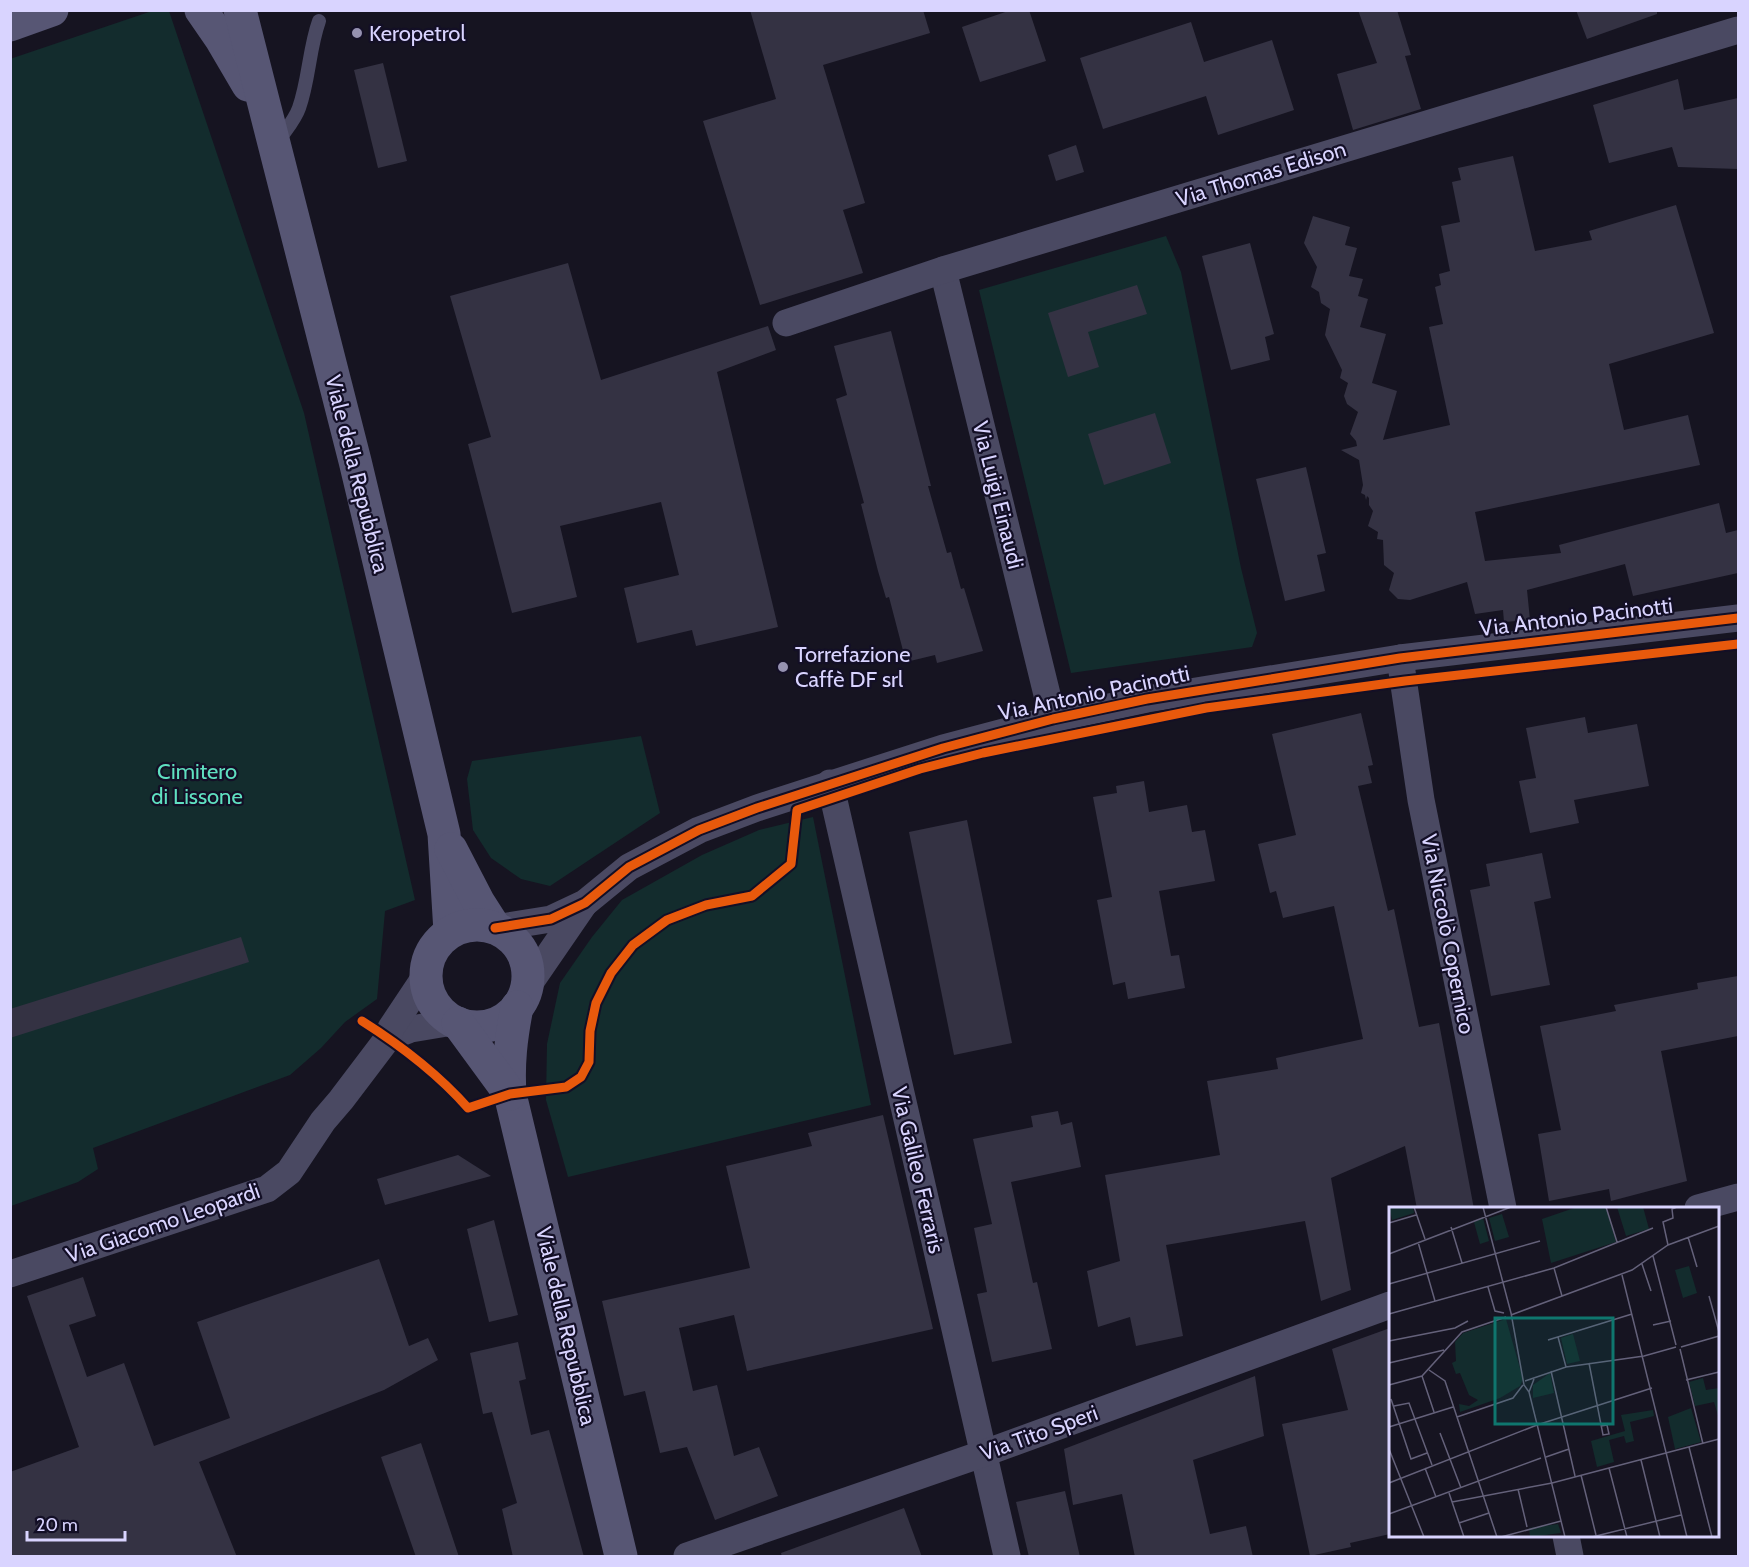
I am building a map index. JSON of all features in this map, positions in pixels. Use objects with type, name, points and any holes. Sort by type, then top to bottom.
[{"type":"street","points":[[10,25],[52,10]]},
{"type":"street","name":"Viale della Repubblica","points":[[201,10],[221,39],[266,116]]},
{"type":"street","name":"Viale della Repubblica","points":[[240,10],[354,461],[444,834],[450,932]]},
{"type":"street","name":"Via Thomas Edison","points":[[786,323],[943,270],[1738,30]]},
{"type":"street","name":"Via Luigi Einaudi","points":[[943,270],[1053,719]]},
{"type":"street","name":"Via Antonio Pacinotti","points":[[495,928],[550,919],[585,903],[629,867],[699,830],[757,808],[943,748],[1053,719],[1147,699],[1400,658],[1738,618]]},
{"type":"street","name":"Via Niccolò Copernico","points":[[1400,658],[1421,801],[1503,1207]]},
{"type":"street","name":"Via Galileo Ferraris","points":[[830,783],[1007,1557]]},
{"type":"street","name":"Viale della Repubblica","points":[[444,834],[479,903],[495,928],[507,934],[519,947],[528,970],[508,1066],[510,1095],[621,1557]]},
{"type":"street","name":"Via Antonio Pacinotti","points":[[522,997],[585,903]]},
{"type":"street","points":[[425,977],[428,959],[436,944],[450,932],[473,924],[495,928]]},
{"type":"street","name":"Viale della Repubblica","points":[[425,977],[429,996],[439,1011],[455,1022],[510,1095]]},
{"type":"street","name":"Via Giacomo Leopardi","points":[[10,1274],[267,1189],[289,1172],[323,1121],[341,1101],[388,1038],[391,1028],[425,977]]},
{"type":"street","points":[[388,1038],[411,1029],[455,1022],[470,1027],[488,1026],[504,1019],[522,997]]},
{"type":"street","points":[[1705,1207],[1738,1197]]},
{"type":"street","name":"Via Tito Speri","points":[[687,1557],[982,1454],[1389,1305]]},
{"type":"street","points":[[1566,1537],[1570,1557]]},
{"type":"lane","points":[[274,148],[299,110],[312,40],[319,21]]},
{"type":"green space","name":"Cimitero di Lissone","points":[[152,11],[169,11],[304,413],[415,900],[385,911],[377,999],[345,1022],[321,1048],[290,1075],[93,1148],[98,1169],[78,1182],[11,1206],[10,59]]},
{"type":"green space","points":[[1166,236],[1181,272],[1241,568],[1257,633],[1252,647],[1071,673],[979,290]]},
{"type":"green space","points":[[641,736],[660,813],[550,886],[521,879],[491,858],[473,830],[467,779],[472,761]]},
{"type":"green space","points":[[813,817],[871,1105],[568,1177],[546,1100],[547,1044],[560,983],[592,937],[622,900],[702,855],[759,830]]},
{"type":"building","points":[[750,10],[923,10],[930,33],[823,65],[865,203],[843,210],[863,273],[760,305],[703,121],[776,99]]},
{"type":"building","points":[[1011,10],[1029,10],[1046,61],[980,82],[962,27]]},
{"type":"building","points":[[1358,10],[1397,10],[1411,55],[1405,56],[1421,109],[1353,130],[1337,74],[1377,63]]},
{"type":"building","points":[[1576,10],[1657,10],[1657,14],[1587,39]]},
{"type":"building","points":[[1191,22],[1204,62],[1272,40],[1294,110],[1218,135],[1206,96],[1103,129],[1080,58]]},
{"type":"building","points":[[383,63],[407,161],[378,168],[354,70]]},
{"type":"building","points":[[1678,79],[1684,110],[1738,98],[1738,169],[1678,167],[1672,147],[1609,163],[1593,105]]},
{"type":"building","points":[[1076,145],[1084,172],[1056,181],[1048,155]]},
{"type":"building","points":[[1513,156],[1535,251],[1592,240],[1589,231],[1676,205],[1714,333],[1609,364],[1624,430],[1688,415],[1700,465],[1475,512],[1485,561],[1561,553],[1559,545],[1719,503],[1726,533],[1738,530],[1738,573],[1633,596],[1625,564],[1527,590],[1530,620],[1504,622],[1503,610],[1475,614],[1467,582],[1410,600],[1398,599],[1389,590],[1394,573],[1384,565],[1383,540],[1377,539],[1378,532],[1368,526],[1373,511],[1369,505],[1369,498],[1367,496],[1366,500],[1365,495],[1361,493],[1363,485],[1359,460],[1341,450],[1357,446],[1350,434],[1358,412],[1347,404],[1344,396],[1348,383],[1340,378],[1342,370],[1325,335],[1330,309],[1321,303],[1319,292],[1311,287],[1317,267],[1304,243],[1313,216],[1350,227],[1345,245],[1357,248],[1349,276],[1363,279],[1358,296],[1368,299],[1360,327],[1386,334],[1372,383],[1397,391],[1383,440],[1450,425],[1429,327],[1443,324],[1435,287],[1441,285],[1439,274],[1450,271],[1441,226],[1460,222],[1452,182],[1461,180],[1458,168]]},
{"type":"building","points":[[1250,243],[1274,334],[1265,337],[1270,360],[1231,370],[1202,256]]},
{"type":"building","points":[[568,263],[601,380],[768,326],[776,350],[717,372],[778,627],[696,646],[692,630],[637,643],[624,588],[679,575],[661,502],[560,526],[577,597],[512,613],[468,444],[491,437],[450,296]]},
{"type":"building","points":[[1137,285],[1147,314],[1088,332],[1099,367],[1068,377],[1048,313]]},
{"type":"building","points":[[891,331],[931,486],[928,486],[947,553],[951,552],[961,589],[964,588],[983,651],[937,663],[935,655],[906,662],[889,597],[886,598],[878,571],[861,504],[864,503],[836,399],[847,395],[834,346]]},
{"type":"building","points":[[1155,413],[1171,463],[1104,485],[1088,434]]},
{"type":"building","points":[[1306,467],[1326,553],[1317,555],[1325,591],[1285,601],[1256,479]]},
{"type":"building","points":[[1361,713],[1373,765],[1368,766],[1372,783],[1358,786],[1388,911],[1394,909],[1419,1027],[1439,1023],[1474,1207],[1417,1207],[1405,1146],[1331,1178],[1351,1290],[1321,1301],[1305,1221],[1166,1245],[1183,1336],[1136,1346],[1130,1317],[1098,1327],[1087,1271],[1120,1261],[1105,1175],[1220,1155],[1207,1081],[1278,1069],[1276,1058],[1363,1039],[1334,906],[1283,918],[1276,891],[1270,893],[1258,844],[1296,835],[1272,734]]},
{"type":"building","points":[[1585,717],[1588,733],[1637,724],[1649,786],[1574,800],[1579,823],[1530,833],[1519,781],[1536,778],[1526,728]]},
{"type":"building","points":[[1144,781],[1149,812],[1187,805],[1192,832],[1205,830],[1215,881],[1159,891],[1171,956],[1179,955],[1185,988],[1128,999],[1125,982],[1113,985],[1097,900],[1112,897],[1093,797],[1117,793],[1116,786]]},
{"type":"building","points":[[967,820],[1012,1043],[954,1055],[909,832]]},
{"type":"building","points":[[1542,853],[1551,898],[1534,902],[1550,985],[1491,996],[1470,890],[1490,886],[1486,864]]},
{"type":"building","points":[[241,937],[249,962],[10,1038],[10,1009]]},
{"type":"building","points":[[1738,976],[1738,1036],[1661,1051],[1687,1181],[1611,1201],[1609,1189],[1549,1201],[1538,1134],[1561,1130],[1540,1026],[1616,1011],[1614,1005],[1698,989],[1697,983]]},
{"type":"building","points":[[1058,1111],[1061,1125],[1072,1122],[1081,1167],[1011,1182],[1033,1283],[1037,1282],[1052,1349],[992,1362],[977,1294],[987,1292],[974,1228],[992,1224],[973,1139],[1033,1127],[1031,1116]]},
{"type":"building","points":[[883,1115],[933,1329],[747,1371],[734,1315],[679,1328],[693,1391],[717,1385],[734,1456],[759,1447],[778,1496],[715,1520],[687,1447],[660,1453],[645,1391],[624,1396],[602,1301],[750,1268],[726,1166],[812,1146],[808,1133]]},
{"type":"building","points":[[458,1155],[491,1176],[385,1205],[377,1179]]},
{"type":"building","points":[[494,1220],[518,1315],[489,1322],[467,1229]]},
{"type":"building","points":[[379,1259],[409,1346],[428,1338],[438,1360],[384,1390],[199,1462],[237,1557],[10,1557],[10,1472],[79,1447],[27,1296],[83,1277],[96,1316],[69,1325],[87,1377],[124,1363],[154,1446],[230,1418],[197,1322]]},
{"type":"building","points":[[1389,1328],[1389,1534],[1350,1543],[1351,1547],[1310,1556],[1282,1424],[1348,1410],[1332,1349]]},
{"type":"building","points":[[518,1342],[526,1379],[519,1381],[531,1435],[549,1430],[584,1557],[513,1557],[502,1509],[517,1503],[492,1412],[483,1414],[470,1353]]},
{"type":"building","points":[[1255,1376],[1264,1436],[1193,1460],[1210,1534],[1246,1526],[1253,1557],[1135,1557],[1122,1494],[1073,1505],[1064,1449]]},
{"type":"building","points":[[421,1443],[459,1557],[416,1557],[381,1457]]},
{"type":"building","points":[[1065,1491],[1080,1557],[1029,1557],[1016,1502]]},
{"type":"building","points":[[904,1508],[922,1557],[782,1557],[781,1553]]},
{"type":"cycle path","points":[[495,928],[551,919],[585,903],[629,867],[699,830],[757,808],[943,748],[1053,719],[1147,699],[1400,658],[1738,618]]},
{"type":"cycle path","points":[[362,1021],[418,1061],[468,1108],[510,1094],[566,1087],[581,1077],[589,1062],[590,1031],[596,1003],[611,973],[633,945],[667,920],[706,905],[752,896],[791,864],[797,810],[920,769],[983,753],[1206,708],[1405,681],[1738,644]]},
{"type":"place","name":"Keropetrol","points":[[357,33]]},
{"type":"place","name":"Torrefazione Caffè DF srl","points":[[783,667]]}]
